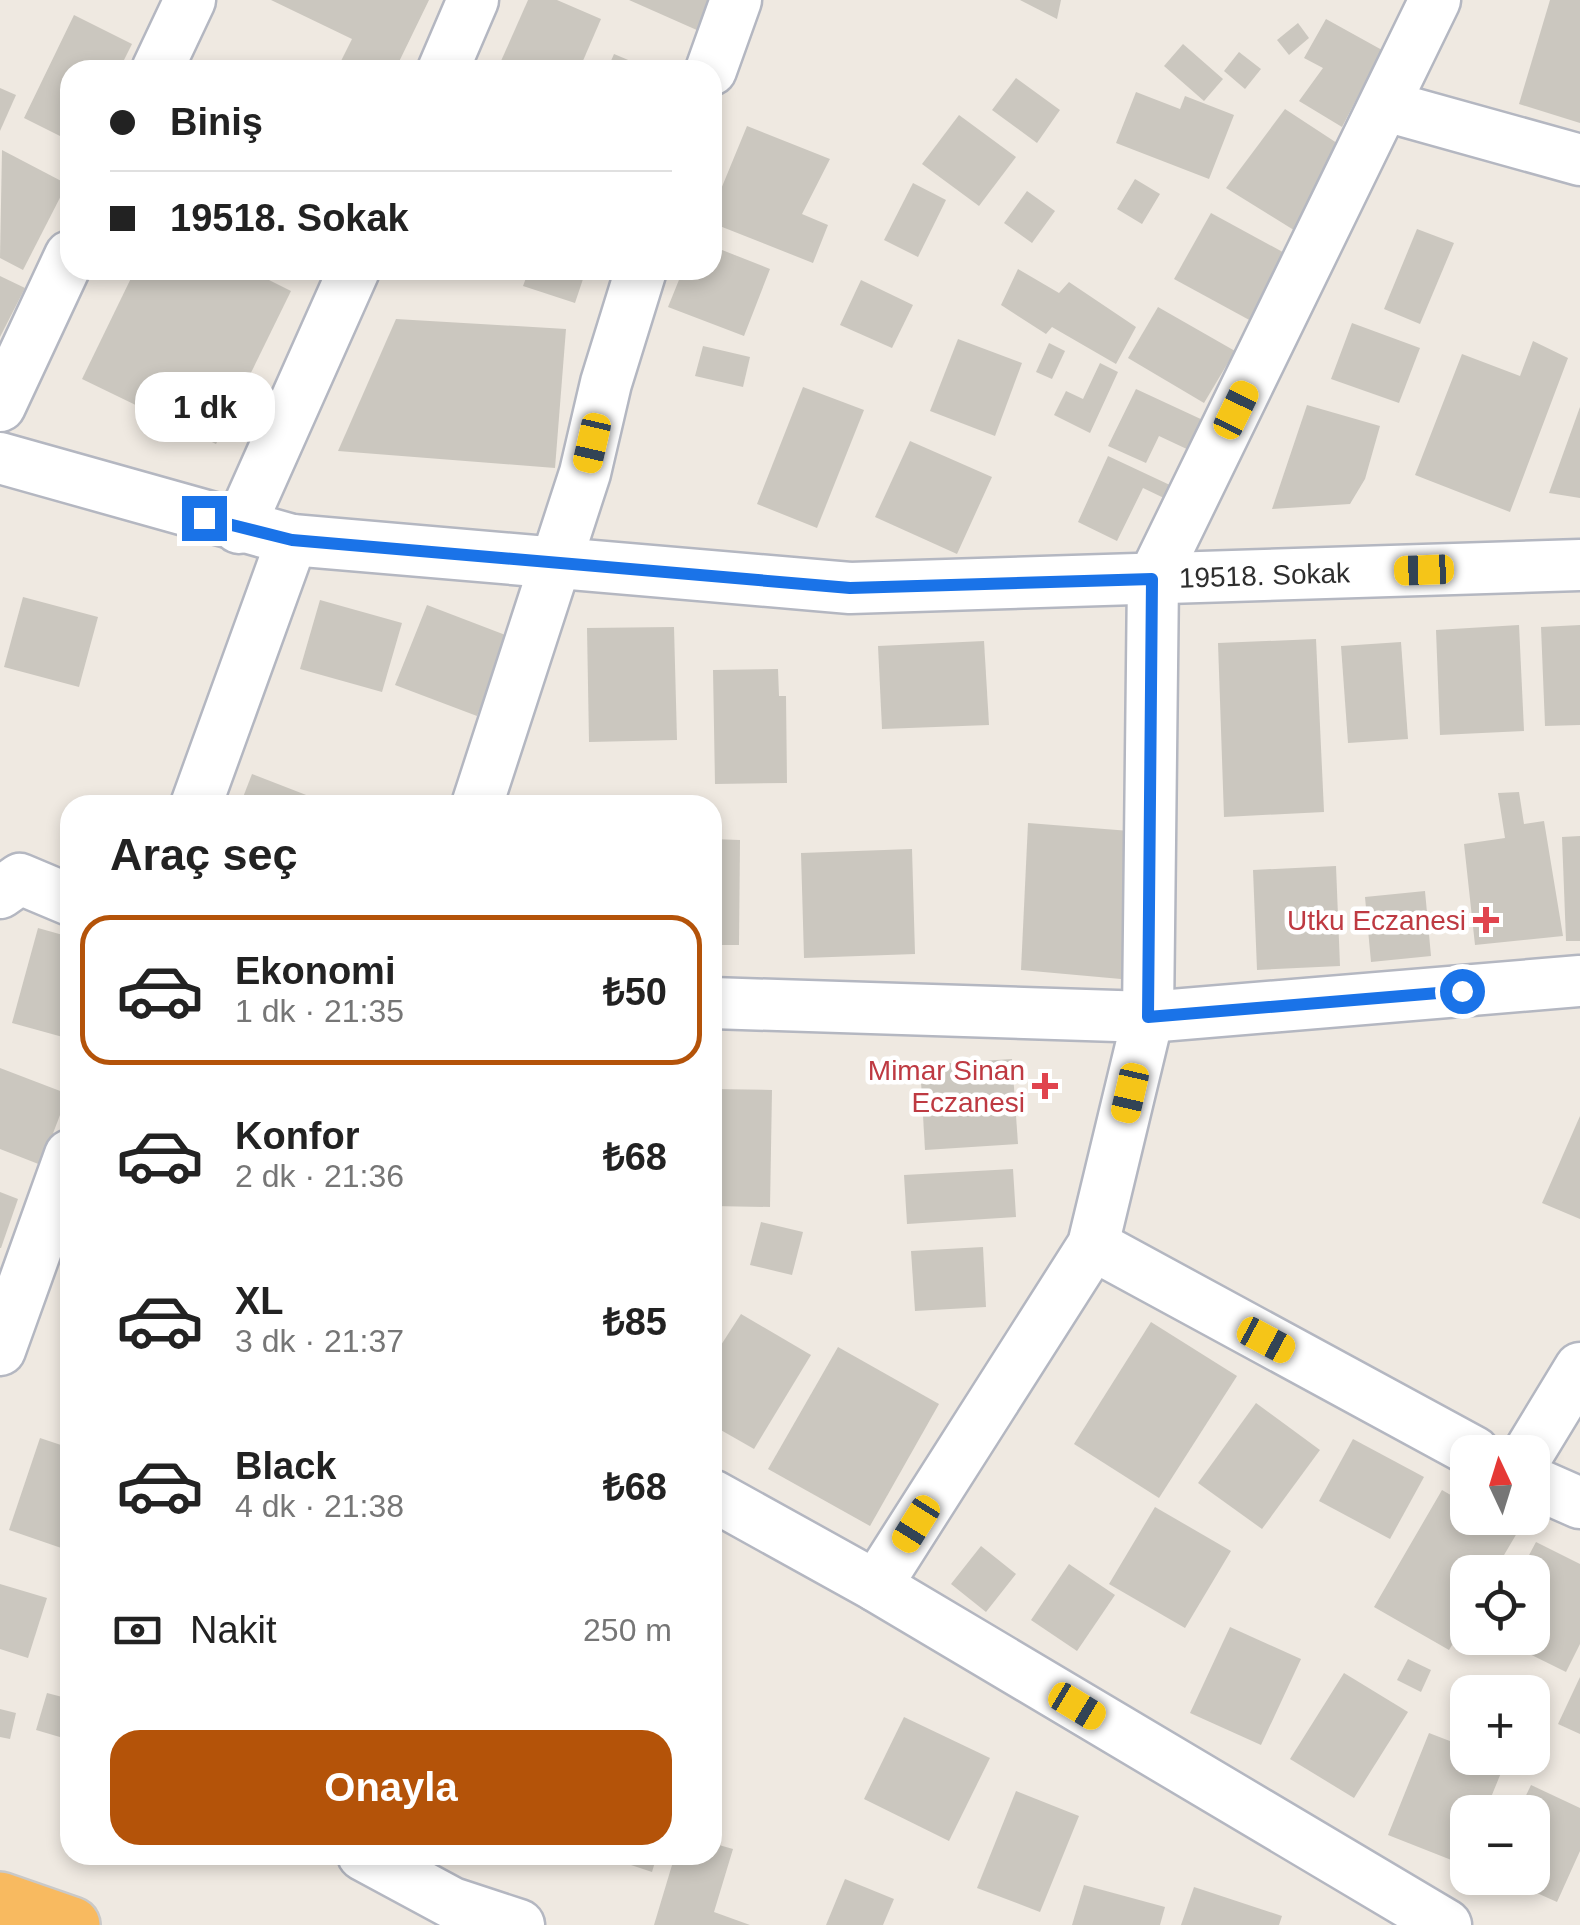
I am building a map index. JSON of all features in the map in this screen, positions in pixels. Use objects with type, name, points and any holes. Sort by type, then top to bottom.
[{"type":"highway","points":[[0,1900],[72,1925]]},
{"type":"street","points":[[162,60],[190,0]]},
{"type":"street","points":[[447,60],[474,0]]},
{"type":"street","points":[[715,60],[736,0]]},
{"type":"street","points":[[876,1586],[1093,1245],[1148,1017],[1152,579],[1435,0]]},
{"type":"street","points":[[1386,106],[1580,160]]},
{"type":"street","points":[[0,406],[60,277]]},
{"type":"street","points":[[238,528],[350,280]]},
{"type":"street","points":[[480,795],[555,566],[638,280]]},
{"type":"street","name":"19518. Sokak","points":[[0,458],[238,528],[292,540],[555,566],[850,588],[1580,565]]},
{"type":"street","points":[[200,795],[292,540]]},
{"type":"street","points":[[0,893],[20,879],[60,896]]},
{"type":"street","points":[[722,1003],[1148,1017],[1580,981]]},
{"type":"street","points":[[0,1350],[60,1183]]},
{"type":"street","points":[[1093,1245],[1450,1439]]},
{"type":"street","points":[[1540,1435],[1580,1368]]},
{"type":"street","points":[[1550,1490],[1580,1503]]},
{"type":"street","points":[[722,1501],[876,1586],[1446,1925]]},
{"type":"street","points":[[382,1865],[452,1903],[520,1925]]},
{"type":"building","points":[[271,0],[429,0],[400,60],[342,60],[352,39]]},
{"type":"building","points":[[528,0],[557,0],[601,19],[583,60],[501,60]]},
{"type":"building","points":[[629,0],[713,0],[699,31]]},
{"type":"building","points":[[1020,0],[1061,0],[1057,19]]},
{"type":"building","points":[[1550,0],[1580,0],[1580,123],[1519,104]]},
{"type":"building","points":[[74,15],[132,44],[124,60],[60,60],[60,136],[24,118]]},
{"type":"building","points":[[1326,19],[1382,50],[1342,127],[1299,101],[1323,68],[1304,58]]},
{"type":"building","points":[[1298,23],[1309,38],[1289,55],[1277,40]]},
{"type":"building","points":[[1183,44],[1223,79],[1204,101],[1164,66]]},
{"type":"building","points":[[1239,52],[1261,69],[1245,89],[1224,71]]},
{"type":"building","points":[[1016,78],[1060,110],[1037,143],[992,110]]},
{"type":"building","points":[[0,88],[16,95],[0,131]]},
{"type":"building","points":[[1136,92],[1180,109],[1185,96],[1234,115],[1209,179],[1116,143]]},
{"type":"building","points":[[1285,109],[1343,147],[1297,232],[1226,188]]},
{"type":"building","points":[[959,115],[1016,157],[979,206],[922,164]]},
{"type":"building","points":[[747,126],[830,159],[802,214],[828,225],[813,263],[722,227],[722,187]]},
{"type":"building","points":[[2,150],[60,180],[60,198],[23,270],[0,258]]},
{"type":"building","points":[[1135,179],[1160,194],[1142,224],[1117,209]]},
{"type":"building","points":[[913,183],[946,200],[918,257],[884,240]]},
{"type":"building","points":[[1027,191],[1055,211],[1032,243],[1004,223]]},
{"type":"building","points":[[1211,213],[1290,256],[1253,322],[1174,279]]},
{"type":"building","points":[[1417,229],[1454,243],[1420,324],[1384,309]]},
{"type":"building","points":[[722,250],[770,269],[744,336],[668,307],[679,280],[722,280]]},
{"type":"building","points":[[1018,269],[1059,293],[1069,282],[1136,327],[1116,364],[1052,327],[1046,334],[1001,305]]},
{"type":"building","points":[[0,276],[25,288],[0,337]]},
{"type":"building","points":[[130,280],[269,280],[291,291],[216,444],[82,379]]},
{"type":"building","points":[[525,280],[583,280],[575,303],[523,286]]},
{"type":"building","points":[[861,280],[913,305],[892,348],[840,325]]},
{"type":"building","points":[[1158,307],[1235,351],[1204,403],[1128,358]]},
{"type":"building","points":[[396,319],[566,329],[555,468],[338,451]]},
{"type":"building","points":[[1352,323],[1420,348],[1399,403],[1331,379]]},
{"type":"building","points":[[958,339],[1022,363],[995,436],[930,411]]},
{"type":"building","points":[[1533,341],[1568,358],[1510,512],[1415,475],[1462,354],[1520,376]]},
{"type":"building","points":[[1049,343],[1065,351],[1052,379],[1036,372]]},
{"type":"building","points":[[703,346],[750,357],[743,387],[695,376]]},
{"type":"building","points":[[1100,363],[1118,372],[1090,433],[1054,415],[1066,391],[1083,399]]},
{"type":"building","points":[[803,387],[864,410],[817,528],[757,504]]},
{"type":"building","points":[[1136,389],[1205,421],[1191,451],[1159,436],[1146,463],[1108,446]]},
{"type":"building","points":[[1307,405],[1380,426],[1365,479],[1350,504],[1272,509]]},
{"type":"building","points":[[1580,407],[1580,498],[1549,493]]},
{"type":"building","points":[[910,441],[992,477],[957,554],[875,517]]},
{"type":"building","points":[[1108,456],[1172,486],[1166,499],[1143,488],[1117,541],[1078,522]]},
{"type":"building","points":[[23,597],[98,617],[79,687],[4,667]]},
{"type":"building","points":[[320,600],[402,623],[382,692],[300,669]]},
{"type":"building","points":[[427,605],[508,636],[477,716],[395,685]]},
{"type":"building","points":[[1519,625],[1524,731],[1440,735],[1436,630]]},
{"type":"building","points":[[1580,625],[1580,725],[1545,726],[1541,627]]},
{"type":"building","points":[[674,627],[677,740],[589,742],[587,628]]},
{"type":"building","points":[[1316,639],[1324,812],[1224,817],[1218,643]]},
{"type":"building","points":[[984,641],[989,725],[882,729],[878,646]]},
{"type":"building","points":[[1401,642],[1408,739],[1348,743],[1341,646]]},
{"type":"building","points":[[778,669],[779,696],[786,696],[787,783],[715,784],[713,670]]},
{"type":"building","points":[[252,774],[306,795],[244,795]]},
{"type":"building","points":[[1519,792],[1524,824],[1544,821],[1563,936],[1475,945],[1464,844],[1505,838],[1498,793]]},
{"type":"building","points":[[1028,823],[1130,831],[1121,979],[1021,970]]},
{"type":"building","points":[[1580,836],[1580,941],[1566,941],[1562,837]]},
{"type":"building","points":[[722,839],[740,840],[739,945],[722,945]]},
{"type":"building","points":[[912,849],[915,954],[804,958],[801,853]]},
{"type":"building","points":[[1336,866],[1340,966],[1257,970],[1253,870]]},
{"type":"building","points":[[1425,891],[1431,956],[1371,962],[1365,897]]},
{"type":"building","points":[[38,928],[60,934],[60,1036],[12,1023]]},
{"type":"building","points":[[1012,1059],[1018,1144],[925,1150],[920,1065]]},
{"type":"building","points":[[0,1068],[60,1091],[60,1115],[41,1165],[0,1149]]},
{"type":"building","points":[[722,1089],[772,1090],[770,1207],[722,1206]]},
{"type":"building","points":[[1580,1116],[1580,1219],[1542,1203]]},
{"type":"building","points":[[1013,1169],[1016,1217],[907,1224],[904,1175]]},
{"type":"building","points":[[0,1192],[18,1199],[1,1248],[0,1248]]},
{"type":"building","points":[[761,1222],[803,1232],[792,1275],[750,1265]]},
{"type":"building","points":[[983,1247],[986,1307],[915,1311],[911,1251]]},
{"type":"building","points":[[741,1314],[811,1355],[754,1449],[722,1431],[722,1343]]},
{"type":"building","points":[[1151,1322],[1237,1376],[1159,1498],[1074,1444]]},
{"type":"building","points":[[838,1347],[939,1404],[870,1526],[768,1469]]},
{"type":"building","points":[[1256,1403],[1320,1450],[1262,1529],[1198,1483]]},
{"type":"building","points":[[40,1438],[60,1445],[60,1548],[9,1530]]},
{"type":"building","points":[[1353,1439],[1424,1477],[1390,1539],[1319,1501]]},
{"type":"building","points":[[1442,1490],[1450,1495],[1450,1535],[1516,1535],[1504,1555],[1450,1555],[1449,1650],[1374,1607]]},
{"type":"building","points":[[1155,1507],[1231,1551],[1185,1628],[1109,1584]]},
{"type":"building","points":[[1536,1542],[1580,1564],[1580,1644],[1566,1672],[1532,1655],[1550,1655],[1550,1555],[1529,1555]]},
{"type":"building","points":[[981,1546],[1016,1574],[986,1612],[951,1584]]},
{"type":"building","points":[[1069,1564],[1115,1595],[1077,1651],[1031,1620]]},
{"type":"building","points":[[0,1584],[47,1598],[28,1658],[0,1649]]},
{"type":"building","points":[[1230,1627],[1301,1659],[1261,1745],[1190,1713]]},
{"type":"building","points":[[1408,1659],[1431,1670],[1421,1692],[1397,1680]]},
{"type":"building","points":[[1344,1673],[1408,1712],[1354,1798],[1290,1759]]},
{"type":"building","points":[[1580,1677],[1580,1734],[1558,1724]]},
{"type":"building","points":[[47,1693],[60,1696],[60,1737],[36,1730]]},
{"type":"building","points":[[0,1709],[16,1713],[10,1739],[0,1737]]},
{"type":"building","points":[[904,1717],[990,1758],[949,1841],[864,1799]]},
{"type":"building","points":[[1429,1733],[1450,1741],[1450,1775],[1500,1775],[1492,1795],[1450,1795],[1450,1859],[1388,1835]]},
{"type":"building","points":[[1531,1785],[1580,1808],[1580,1851],[1557,1902],[1541,1895],[1550,1895],[1550,1795],[1526,1795]]},
{"type":"building","points":[[1016,1791],[1079,1816],[1040,1912],[977,1888]]},
{"type":"building","points":[[722,1846],[733,1849],[714,1912],[750,1925],[654,1925],[672,1865],[722,1865]]},
{"type":"building","points":[[631,1865],[654,1865],[652,1872]]},
{"type":"building","points":[[845,1879],[894,1899],[883,1925],[826,1925]]},
{"type":"building","points":[[1084,1885],[1165,1907],[1160,1925],[1072,1925]]},
{"type":"building","points":[[1194,1887],[1282,1916],[1279,1925],[1181,1925]]},
{"type":"place","name":"Utku Eczanesi","points":[[1486,920]]},
{"type":"place","name":"Mimar Sinan Eczanesi","points":[[1045,1086]]},
{"type":"route","points":[[204,518],[292,540],[555,566],[850,588],[1152,579],[1148,1017],[1462,991]]}]
